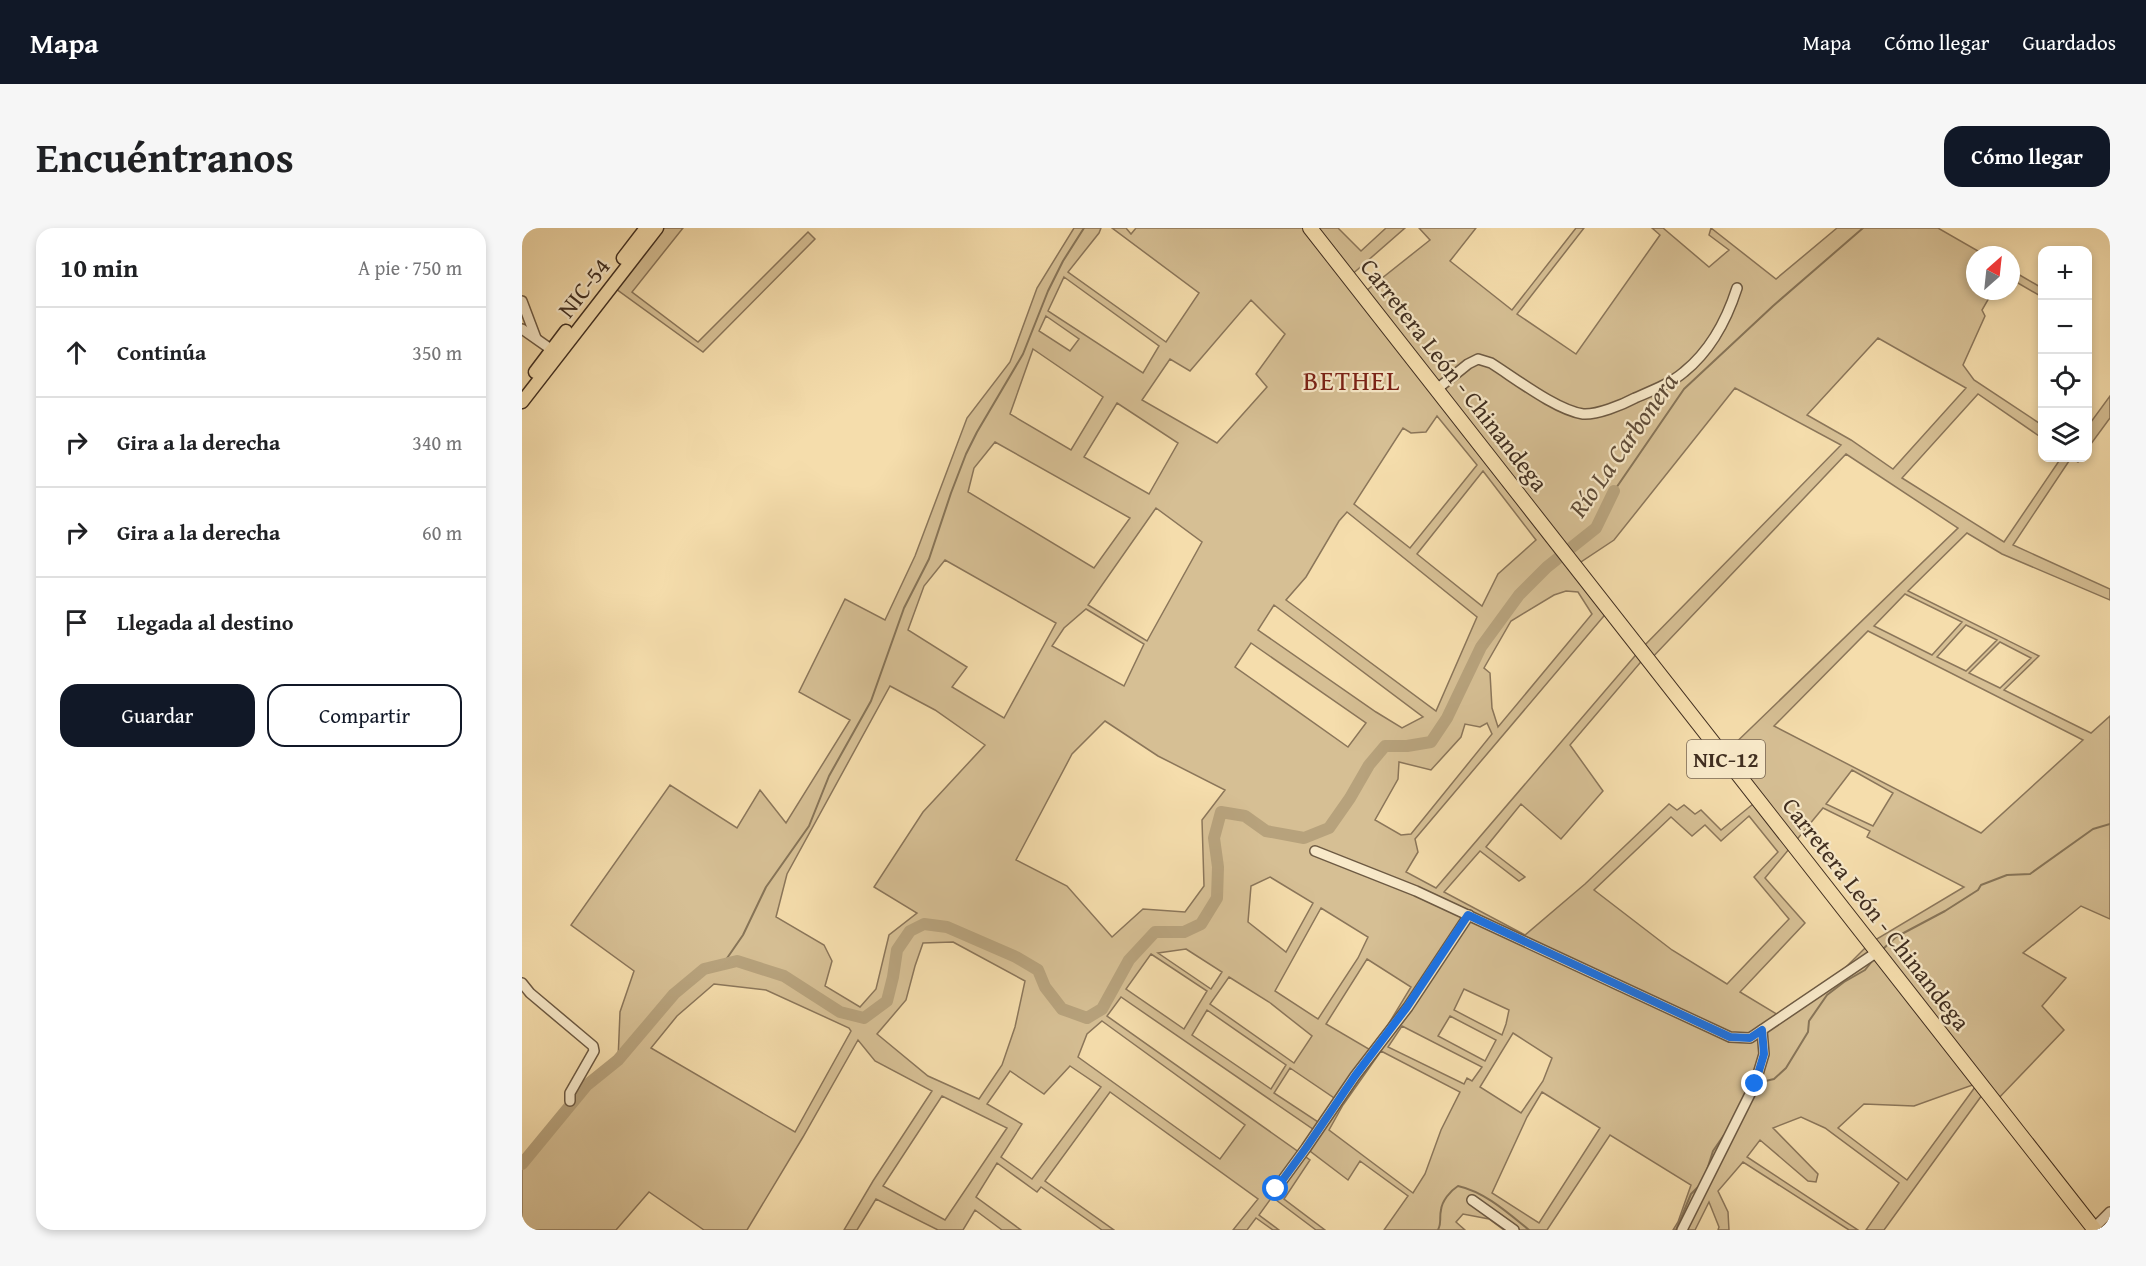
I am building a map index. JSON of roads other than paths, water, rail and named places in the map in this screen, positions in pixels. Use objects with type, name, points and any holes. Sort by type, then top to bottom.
[{"type":"highway","name":"Carretera León - Chinandega","points":[[1310,228],[2095,1229]]},
{"type":"main road","name":"NIC-54","points":[[534,380],[598,297],[646,228]]},
{"type":"main road","name":"NIC-54","points":[[522,398],[552,350],[657,228]]},
{"type":"street","points":[[1437,389],[1468,364],[1478,359],[1491,363],[1563,408],[1585,414],[1619,406],[1684,373],[1703,352],[1727,316],[1737,288]]},
{"type":"street","points":[[522,301],[536,338]]},
{"type":"street","points":[[522,329],[552,350]]},
{"type":"street","points":[[1315,851],[1416,891],[1730,1037],[1750,1038],[1879,954]]},
{"type":"street","points":[[1276,1189],[1355,1076],[1407,1007],[1468,915]]},
{"type":"street","points":[[522,983],[530,993],[592,1046],[594,1051],[570,1093],[570,1101]]},
{"type":"street","points":[[1682,1230],[1755,1084],[1764,1054],[1762,1030]]},
{"type":"street","points":[[1472,1200],[1514,1230]]},
{"type":"street","points":[[2095,1229],[2110,1212]]},
{"type":"waterway","points":[[723,964],[743,935],[766,887],[809,826],[829,776],[871,701],[904,608],[929,559],[966,454],[1023,354],[1048,291],[1063,261],[1084,228]]},
{"type":"waterway","name":"Río La Carbonera","points":[[1614,491],[1684,389],[1773,306],[1863,228]]},
{"type":"waterway","name":"Río La Carbonera","points":[[522,1164],[587,1085],[618,1060],[674,994],[704,969],[737,961],[784,976],[840,1012],[864,1018],[887,1001],[897,950],[910,931],[924,924],[947,927],[1016,957],[1038,970],[1045,987],[1062,1009],[1087,1018],[1102,1009],[1129,960],[1155,932],[1184,932],[1201,924],[1217,898],[1218,867],[1214,838],[1221,812],[1245,816],[1266,831],[1304,838],[1329,828],[1369,765],[1385,746],[1407,746],[1431,742],[1447,718],[1481,647],[1519,595],[1547,567],[1596,528],[1614,491]]},
{"type":"waterway","points":[[1883,949],[1896,937],[1945,911],[1978,890],[1981,885],[2007,875],[2030,874],[2093,829],[2110,824]]},
{"type":"waterway","points":[[1757,1083],[1774,1079],[1786,1068],[1808,1032],[1809,1021],[1827,995],[1865,970],[1873,960]]},
{"type":"waterway","points":[[1706,1173],[1713,1151],[1724,1135]]},
{"type":"waterway","points":[[1438,1230],[1443,1203],[1449,1193],[1458,1186],[1487,1198],[1529,1230]]},
{"type":"waterway","points":[[1676,1230],[1691,1194],[1699,1186]]},
{"type":"district","name":"BETHEL","points":[[1352,381]]}]
